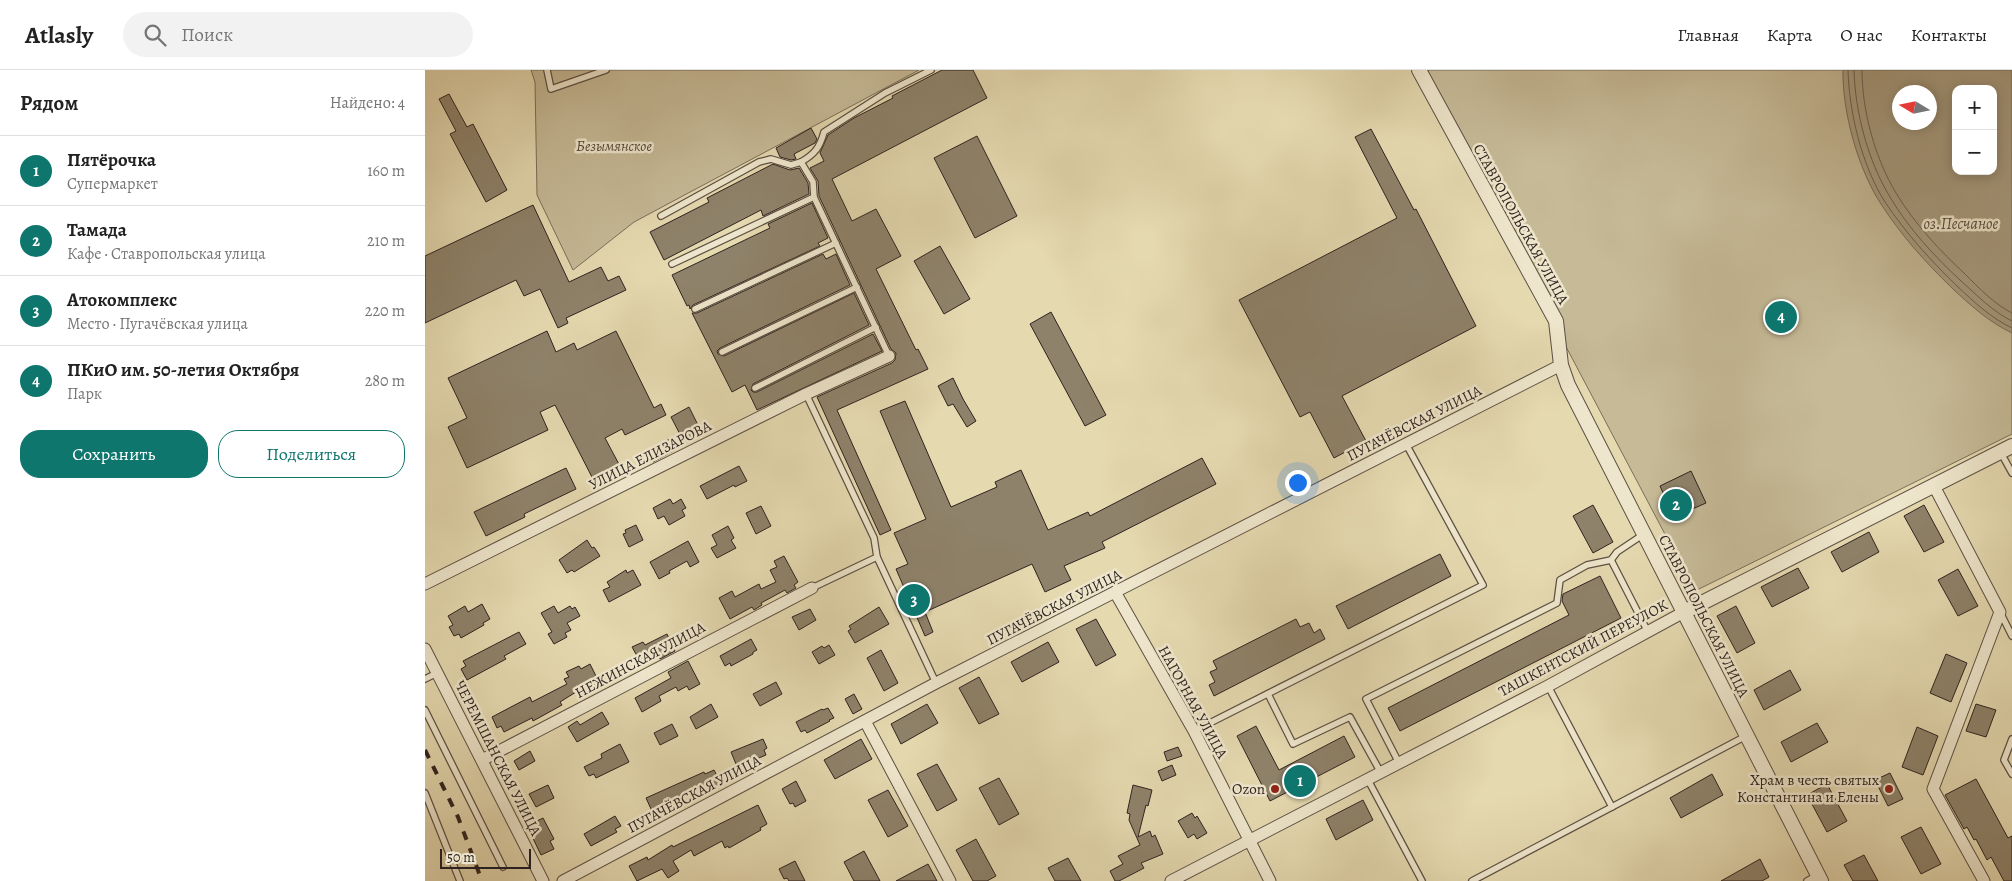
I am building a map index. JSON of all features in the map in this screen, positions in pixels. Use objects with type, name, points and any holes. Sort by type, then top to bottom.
[{"type":"street","name":"СТАВРОПОЛЬСКАЯ УЛИЦА","points":[[1419,70],[1556,321],[1561,365],[1568,385],[1747,735],[1816,879]]},
{"type":"street","name":"УЛИЦА ЕЛИЗАРОВА","points":[[425,584],[806,394],[889,356]]},
{"type":"street","name":"ПУГАЧЁВСКАЯ УЛИЦА","points":[[563,881],[936,683],[1561,365]]},
{"type":"street","name":"ТАШКЕНТСКИЙ ПЕРЕУЛОК","points":[[1171,881],[1548,686],[1684,612],[2006,449]]},
{"type":"street","points":[[1934,486],[2000,612],[1933,789],[1984,881]]},
{"type":"street","name":"НЕЖИНСКАЯ УЛИЦА","points":[[482,760],[812,588]]},
{"type":"street","name":"НАГОРНАЯ УЛИЦА","points":[[1115,592],[1194,731],[1270,881]]},
{"type":"street","name":"ЧЕРЕМШАНСКАЯ УЛИЦА","points":[[425,649],[543,881]]},
{"type":"street","points":[[865,721],[951,881]]},
{"type":"lane","points":[[547,70],[551,89],[606,70]]},
{"type":"lane","points":[[661,216],[759,162],[771,159],[791,165],[801,162],[814,154],[821,144],[823,132],[885,93],[931,70]]},
{"type":"lane","points":[[801,162],[813,182],[814,196],[889,356]]},
{"type":"lane","points":[[672,264],[814,196]]},
{"type":"lane","points":[[695,310],[836,243]]},
{"type":"lane","points":[[722,352],[857,287]]},
{"type":"lane","points":[[755,388],[876,327]]},
{"type":"lane","points":[[806,394],[874,538],[877,557],[936,683]]},
{"type":"lane","points":[[1194,731],[1483,585],[1406,444]]},
{"type":"lane","points":[[2006,449],[2012,473]]},
{"type":"lane","points":[[1399,763],[1366,699],[1557,603],[1560,580],[1587,565],[1611,560],[1617,552],[1644,534]]},
{"type":"lane","points":[[812,588],[877,557]]},
{"type":"lane","points":[[1611,560],[1648,632]]},
{"type":"lane","points":[[2000,612],[2012,636]]},
{"type":"lane","points":[[425,679],[437,673]]},
{"type":"lane","points":[[1548,686],[1613,807]]},
{"type":"lane","points":[[1268,694],[1293,744],[1350,716],[1381,773]]},
{"type":"lane","points":[[425,710],[503,867]]},
{"type":"lane","points":[[1472,881],[1747,735]]},
{"type":"lane","points":[[2012,739],[2005,760],[2012,774]]},
{"type":"lane","points":[[1368,780],[1422,881]]},
{"type":"lane","points":[[425,793],[460,881]]},
{"type":"green space","name":"Безымянское","points":[[531,70],[919,70],[634,222],[573,270],[537,195],[535,82]]},
{"type":"green space","points":[[1413,70],[2012,70],[2012,434],[1695,591],[1488,199]]},
{"type":"water","name":"оз.Песчаное","points":[[1843,70],[2012,70],[2012,333],[1973,307],[1952,288],[1914,248],[1888,215],[1865,174],[1853,139],[1845,103]]},
{"type":"building","points":[[942,70],[973,70],[987,98],[832,179],[852,221],[876,209],[901,256],[876,269],[916,350],[918,349],[928,369],[837,410],[891,530],[880,535],[817,397],[892,363],[895,360],[896,353],[891,349],[819,196],[818,181],[810,168],[824,161],[820,153],[828,135],[854,118],[893,98],[892,96]]},
{"type":"building","points":[[449,94],[467,127],[473,124],[507,190],[486,202],[450,134],[456,131],[439,99]]},
{"type":"building","points":[[811,128],[817,139],[815,143],[794,154],[796,159],[791,160],[780,157],[776,148]]},
{"type":"building","points":[[1371,129],[1414,210],[1416,209],[1476,326],[1342,396],[1366,441],[1334,458],[1310,412],[1300,417],[1239,300],[1397,218],[1355,137]]},
{"type":"building","points":[[977,136],[1017,216],[975,238],[934,158]]},
{"type":"building","points":[[773,164],[790,170],[799,168],[808,183],[809,194],[763,216],[761,210],[664,260],[650,232],[709,202],[707,198]]},
{"type":"building","points":[[812,203],[828,238],[818,243],[820,246],[693,305],[690,309],[689,305],[687,306],[672,275],[770,228],[768,224]]},
{"type":"building","points":[[533,205],[569,282],[601,267],[608,281],[619,276],[626,290],[566,318],[568,323],[558,328],[540,289],[524,296],[516,280],[425,323],[425,256]]},
{"type":"building","points":[[940,246],[970,299],[944,314],[914,261]]},
{"type":"building","points":[[823,254],[826,259],[836,254],[850,285],[720,348],[717,351],[718,354],[724,356],[854,293],[869,325],[753,384],[751,390],[757,392],[873,334],[882,351],[757,410],[745,385],[732,392],[692,313],[697,313]]},
{"type":"building","points":[[1051,312],[1106,415],[1085,426],[1030,324]]},
{"type":"building","points":[[547,331],[556,352],[574,343],[577,350],[616,331],[654,408],[661,404],[666,415],[625,435],[622,429],[605,438],[621,468],[594,481],[555,405],[540,412],[548,430],[467,468],[448,427],[467,418],[448,378]]},
{"type":"building","points":[[953,378],[976,421],[967,427],[953,404],[948,406],[938,386]]},
{"type":"building","points":[[905,401],[951,507],[997,487],[995,482],[1021,470],[1048,530],[1088,512],[1090,516],[1202,458],[1216,484],[1102,542],[1105,548],[1064,566],[1071,580],[1045,592],[1032,564],[925,612],[933,632],[925,636],[896,569],[908,564],[894,533],[926,519],[880,411]]},
{"type":"building","points":[[689,407],[702,433],[684,442],[671,417]]},
{"type":"building","points":[[670,439],[675,450],[653,462],[648,450]]},
{"type":"building","points":[[739,466],[747,481],[735,487],[734,485],[707,499],[700,486]]},
{"type":"building","points":[[566,468],[576,489],[524,514],[525,517],[486,536],[474,512]]},
{"type":"building","points":[[1691,471],[1706,503],[1674,517],[1660,486]]},
{"type":"building","points":[[670,499],[673,504],[681,499],[686,508],[682,510],[685,516],[669,525],[664,516],[658,519],[653,508]]},
{"type":"building","points":[[1593,505],[1613,542],[1593,553],[1573,516]]},
{"type":"building","points":[[1924,505],[1944,542],[1924,552],[1904,516]]},
{"type":"building","points":[[761,506],[771,526],[756,534],[746,513]]},
{"type":"building","points":[[636,525],[643,540],[629,547],[623,534],[626,533],[625,530]]},
{"type":"building","points":[[728,526],[734,538],[731,540],[736,548],[717,558],[711,548],[717,545],[712,535]]},
{"type":"building","points":[[1869,532],[1879,552],[1842,572],[1831,552]]},
{"type":"building","points":[[587,540],[600,556],[574,572],[572,570],[567,573],[559,560]]},
{"type":"building","points":[[688,541],[699,562],[690,567],[687,561],[659,579],[650,562]]},
{"type":"building","points":[[1440,554],[1451,576],[1348,629],[1336,606]]},
{"type":"building","points":[[784,556],[798,582],[794,585],[796,588],[787,593],[785,590],[761,603],[762,605],[754,610],[752,607],[730,619],[719,598],[732,591],[735,597],[759,584],[761,589],[776,582],[770,570],[777,567],[774,561]]},
{"type":"building","points":[[1798,568],[1809,588],[1772,607],[1761,587]]},
{"type":"building","points":[[1958,569],[1978,606],[1958,616],[1938,580]]},
{"type":"building","points":[[626,570],[627,573],[633,570],[641,585],[609,602],[603,590],[610,587],[607,582]]},
{"type":"building","points":[[1600,576],[1621,618],[1400,731],[1388,708],[1569,615],[1562,601],[1563,594]]},
{"type":"building","points":[[482,604],[490,619],[483,623],[484,625],[461,638],[459,634],[454,636],[449,627],[453,625],[448,616],[465,606],[468,612]]},
{"type":"building","points":[[554,606],[558,613],[570,606],[572,609],[575,607],[580,616],[567,623],[571,630],[565,633],[567,637],[554,644],[548,634],[552,632],[541,613]]},
{"type":"building","points":[[1736,606],[1755,643],[1737,653],[1717,616]]},
{"type":"building","points":[[879,607],[889,624],[855,643],[848,631],[851,629],[849,626]]},
{"type":"building","points":[[810,609],[816,620],[799,630],[792,617]]},
{"type":"building","points":[[1096,619],[1116,655],[1096,666],[1076,629]]},
{"type":"building","points":[[1296,619],[1300,627],[1309,623],[1314,633],[1320,629],[1325,639],[1214,696],[1209,685],[1215,682],[1210,672],[1217,669],[1213,661]]},
{"type":"building","points":[[519,632],[526,644],[504,656],[506,659],[467,680],[461,669],[466,666],[463,661]]},
{"type":"building","points":[[667,634],[675,651],[660,659],[658,655],[641,663],[632,647],[643,642],[645,645]]},
{"type":"building","points":[[751,639],[757,650],[731,666],[730,663],[725,666],[720,656]]},
{"type":"building","points":[[1048,642],[1059,662],[1022,682],[1011,662]]},
{"type":"building","points":[[829,645],[835,655],[819,664],[812,652],[822,646],[824,648]]},
{"type":"building","points":[[881,650],[898,683],[884,691],[867,658]]},
{"type":"building","points":[[1946,654],[1967,663],[1951,702],[1930,693]]},
{"type":"building","points":[[688,661],[700,684],[689,690],[687,686],[678,691],[676,687],[659,696],[661,701],[642,712],[635,698],[671,678],[668,672]]},
{"type":"building","points":[[590,664],[597,678],[602,676],[606,685],[591,693],[589,689],[578,695],[576,692],[560,702],[562,705],[533,721],[532,718],[504,732],[501,726],[497,728],[492,717],[530,697],[532,702],[567,684],[564,679],[569,677],[566,672],[579,666],[581,669]]},
{"type":"building","points":[[1790,670],[1801,690],[1764,710],[1754,690]]},
{"type":"building","points":[[979,677],[999,714],[979,724],[959,688]]},
{"type":"building","points":[[776,682],[782,694],[760,706],[753,694]]},
{"type":"building","points":[[854,694],[862,709],[853,714],[845,699]]},
{"type":"building","points":[[711,704],[718,717],[696,729],[690,717]]},
{"type":"building","points":[[927,704],[938,723],[901,744],[891,724]]},
{"type":"building","points":[[1976,704],[1996,710],[1986,737],[1966,731]]},
{"type":"building","points":[[828,708],[834,718],[807,733],[805,730],[801,732],[796,722]]},
{"type":"building","points":[[602,712],[609,724],[577,742],[568,727],[577,721],[580,725]]},
{"type":"building","points":[[1817,723],[1828,742],[1791,762],[1781,742]]},
{"type":"building","points":[[672,724],[678,736],[660,745],[654,733]]},
{"type":"building","points":[[1256,726],[1279,770],[1344,736],[1355,757],[1270,801],[1237,736]]},
{"type":"building","points":[[1917,727],[1938,736],[1923,775],[1902,767]]},
{"type":"building","points":[[763,739],[767,748],[764,750],[766,755],[742,765],[741,762],[736,764],[731,752]]},
{"type":"building","points":[[861,739],[872,759],[835,779],[824,760]]},
{"type":"building","points":[[620,744],[629,762],[596,778],[594,774],[589,776],[584,767],[602,758],[601,754]]},
{"type":"building","points":[[1178,747],[1182,756],[1167,761],[1164,752]]},
{"type":"building","points":[[530,751],[535,761],[519,770],[514,761]]},
{"type":"building","points":[[937,764],[957,800],[937,811],[917,774]]},
{"type":"building","points":[[1172,765],[1176,775],[1162,781],[1158,771]]},
{"type":"building","points":[[714,770],[721,783],[703,793],[701,788],[652,811],[646,798],[704,772],[705,774]]},
{"type":"building","name":"Храм в честь святых Константина и Елены","points":[[1890,773],[1903,799],[1888,806],[1875,780]]},
{"type":"building","points":[[1712,774],[1723,795],[1681,818],[1670,798]]},
{"type":"building","points":[[999,778],[1019,814],[999,825],[979,788]]},
{"type":"building","points":[[1976,779],[2008,838],[2012,836],[2012,881],[2004,881],[1991,857],[1987,860],[1976,839],[1974,840],[1967,827],[1964,829],[1945,795]]},
{"type":"building","points":[[796,781],[806,801],[795,807],[793,803],[790,804],[782,789]]},
{"type":"building","points":[[1827,784],[1847,821],[1827,832],[1807,795]]},
{"type":"building","points":[[548,785],[554,798],[536,807],[529,794]]},
{"type":"building","points":[[1133,785],[1152,790],[1138,837],[1150,831],[1152,837],[1155,835],[1163,854],[1141,863],[1144,868],[1119,881],[1115,881],[1110,871],[1123,864],[1118,856],[1140,845],[1129,820],[1130,814],[1127,813]]},
{"type":"building","points":[[888,790],[908,826],[888,837],[868,800]]},
{"type":"building","points":[[1363,800],[1373,820],[1336,840],[1326,819]]},
{"type":"building","points":[[758,805],[767,824],[760,828],[761,830],[729,848],[728,846],[725,848],[722,841],[694,856],[691,850],[673,861],[679,871],[668,878],[662,869],[637,881],[629,866],[647,857],[648,860],[672,845],[673,847]]},
{"type":"building","points":[[1192,813],[1195,818],[1197,816],[1207,833],[1197,839],[1194,834],[1188,838],[1178,821]]},
{"type":"building","points":[[615,816],[621,826],[615,829],[617,832],[591,846],[584,834]]},
{"type":"building","points":[[543,818],[554,839],[550,841],[554,849],[541,855],[527,826]]},
{"type":"building","points":[[1921,827],[1941,864],[1921,874],[1901,837]]},
{"type":"building","points":[[976,839],[996,876],[987,881],[973,881],[956,850]]},
{"type":"building","points":[[864,851],[880,881],[854,881],[844,862]]},
{"type":"building","points":[[1864,855],[1878,881],[1853,881],[1844,865]]},
{"type":"building","points":[[1068,858],[1081,881],[1055,881],[1048,868]]},
{"type":"building","points":[[1760,859],[1769,877],[1762,881],[1721,881]]},
{"type":"building","points":[[795,861],[805,881],[789,881],[787,878],[784,879],[779,869]]},
{"type":"building","points":[[928,864],[937,881],[896,881]]},
{"type":"railway","points":[[425,750],[458,817],[482,881]]},
{"type":"place","name":"ПКиО им. 50-летия Октября","points":[[1781,317]]},
{"type":"place","name":"Тамада","points":[[1676,505]]},
{"type":"place","name":"Атокомплекс","points":[[914,600]]},
{"type":"place","name":"Пятёрочка","points":[[1300,781]]},
{"type":"place","name":"Ozon","points":[[1275,789]]},
{"type":"place","name":"Храм в честь святых Константина и Елены","points":[[1889,789]]}]
